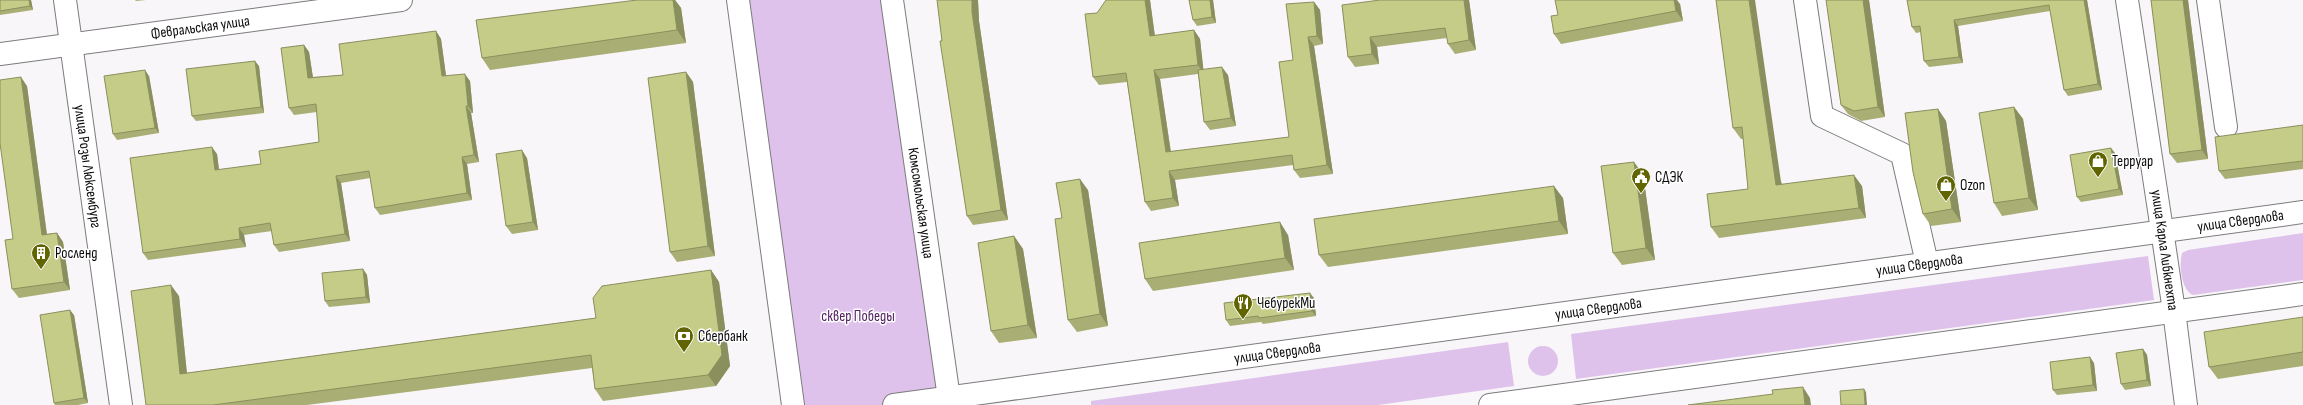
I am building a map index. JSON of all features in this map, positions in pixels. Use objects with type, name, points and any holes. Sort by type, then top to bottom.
[{"type":"main road","name":"улица Розы Люксембург","points":[[64,0],[121,405]]},
{"type":"main road","name":"Февральская улица","points":[[0,54],[401,0]]},
{"type":"main road","points":[[738,0],[793,405]]},
{"type":"main road","name":"Комсомольская улица","points":[[892,0],[949,401]]},
{"type":"main road","points":[[1805,0],[1822,116],[1902,154],[1927,263]]},
{"type":"main road","name":"улица Карла Либкнехта","points":[[2127,0],[2174,311],[2186,405]]},
{"type":"main road","points":[[2208,0],[2226,127]]},
{"type":"main road","name":"улица Свердлова","points":[[894,405],[949,401],[2162,230],[2303,212]]},
{"type":"main road","points":[[1490,405],[1546,401],[2174,311],[2303,294]]},
{"type":"green space","name":"сквер Победы","points":[[738,0],[892,0],[949,397],[894,405],[793,405]]},
{"type":"green space","points":[[2303,233],[2303,280],[2193,295],[2183,283],[2181,258],[2182,253],[2188,250]]},
{"type":"green space","points":[[2148,256],[2154,300],[1576,379],[1571,334]]},
{"type":"green space","points":[[1508,342],[1514,386],[1378,405],[1091,405],[1091,401]]},
{"type":"green space","points":[[1543,346],[1554,350],[1558,361],[1554,372],[1543,376],[1532,372],[1528,361],[1532,350]]},
{"type":"building","points":[[0,0],[29,0],[30,6],[0,11]]},
{"type":"building","points":[[637,0],[673,0],[677,30],[482,58],[476,20]]},
{"type":"building","points":[[937,0],[972,0],[972,12],[1001,210],[967,216],[940,41],[942,41]]},
{"type":"building","points":[[1106,0],[1145,0],[1150,36],[1194,30],[1198,65],[1154,70],[1166,152],[1289,137],[1279,62],[1293,60],[1286,4],[1314,2],[1317,36],[1308,37],[1327,165],[1294,170],[1292,155],[1169,171],[1173,198],[1145,202],[1126,73],[1093,77],[1085,14],[1097,13]]},
{"type":"building","points":[[1189,0],[1210,0],[1212,17],[1193,20]]},
{"type":"building","points":[[1380,0],[1464,0],[1469,40],[1448,44],[1445,28],[1370,37],[1372,54],[1348,57],[1342,5]]},
{"type":"building","points":[[1555,0],[1674,0],[1676,11],[1554,34],[1551,16],[1558,15]]},
{"type":"building","points":[[1716,0],[1749,0],[1776,185],[1854,175],[1859,208],[1711,227],[1707,194],[1748,189],[1742,127],[1733,128]]},
{"type":"building","points":[[1826,0],[1863,0],[1878,107],[1854,111],[1841,105]]},
{"type":"building","points":[[1907,0],[2084,0],[2098,84],[2064,90],[2049,5],[1954,20],[1959,57],[1924,61],[1920,26],[1912,27]]},
{"type":"building","points":[[2151,0],[2183,0],[2202,150],[2170,154]]},
{"type":"building","points":[[436,31],[442,76],[465,74],[468,106],[466,106],[474,155],[462,157],[467,193],[375,208],[369,171],[336,176],[345,234],[274,245],[270,223],[239,228],[240,239],[143,253],[130,158],[212,147],[215,170],[261,164],[259,151],[319,142],[316,104],[289,108],[281,48],[304,45],[308,78],[343,75],[339,44]]},
{"type":"building","points":[[255,61],[261,107],[192,116],[186,69]]},
{"type":"building","points":[[1222,67],[1231,118],[1204,122],[1198,70]]},
{"type":"building","points":[[145,70],[155,128],[113,134],[104,76]]},
{"type":"building","points":[[686,72],[708,246],[670,252],[648,78]]},
{"type":"building","points":[[21,77],[42,235],[57,233],[64,282],[12,289],[5,240],[13,239],[0,143],[0,80]]},
{"type":"building","points":[[2014,107],[2029,198],[1994,203],[1979,113]]},
{"type":"building","points":[[1938,109],[1952,209],[1923,214],[1913,172],[1905,113]]},
{"type":"building","points":[[2303,125],[2303,161],[2219,171],[2215,137]]},
{"type":"building","name":"Терруар","points":[[2111,148],[2119,189],[2077,197],[2070,155]]},
{"type":"building","points":[[522,150],[533,222],[506,226],[496,154]]},
{"type":"building","points":[[1634,162],[1646,248],[1613,253],[1601,166]]},
{"type":"building","points":[[1080,179],[1100,314],[1068,320],[1055,219],[1062,218],[1056,183]]},
{"type":"building","points":[[1554,186],[1559,221],[1319,255],[1314,219]]},
{"type":"building","points":[[1280,222],[1285,258],[1145,279],[1139,243]]},
{"type":"building","points":[[1014,236],[1028,325],[991,331],[978,243]]},
{"type":"building","points":[[363,269],[366,297],[325,301],[322,273]]},
{"type":"building","points":[[711,270],[722,355],[708,375],[595,389],[591,355],[213,405],[146,405],[131,291],[171,285],[180,374],[596,318],[593,298],[602,286]]},
{"type":"building","points":[[1310,293],[1312,311],[1259,318],[1258,316],[1226,320],[1224,303]]},
{"type":"building","points":[[70,310],[84,398],[54,403],[40,315]]},
{"type":"building","points":[[2303,317],[2303,352],[2209,367],[2204,332]]},
{"type":"building","points":[[2143,349],[2147,380],[2121,384],[2116,353]]},
{"type":"building","points":[[2090,357],[2093,385],[2053,390],[2050,362]]},
{"type":"building","points":[[1803,387],[1805,405],[1688,405],[1773,394],[1772,390]]},
{"type":"building","points":[[1864,389],[1865,405],[1841,405],[1840,391]]},
{"type":"place","name":"Терруар","points":[[2098,178]]},
{"type":"place","name":"СДЭК","points":[[1641,194]]},
{"type":"place","name":"Ozon","points":[[1946,202]]},
{"type":"place","name":"Росленд","points":[[41,270]]},
{"type":"place","name":"ЧебурекМи","points":[[1243,320]]},
{"type":"place","name":"Сбербанк","points":[[684,353]]}]
